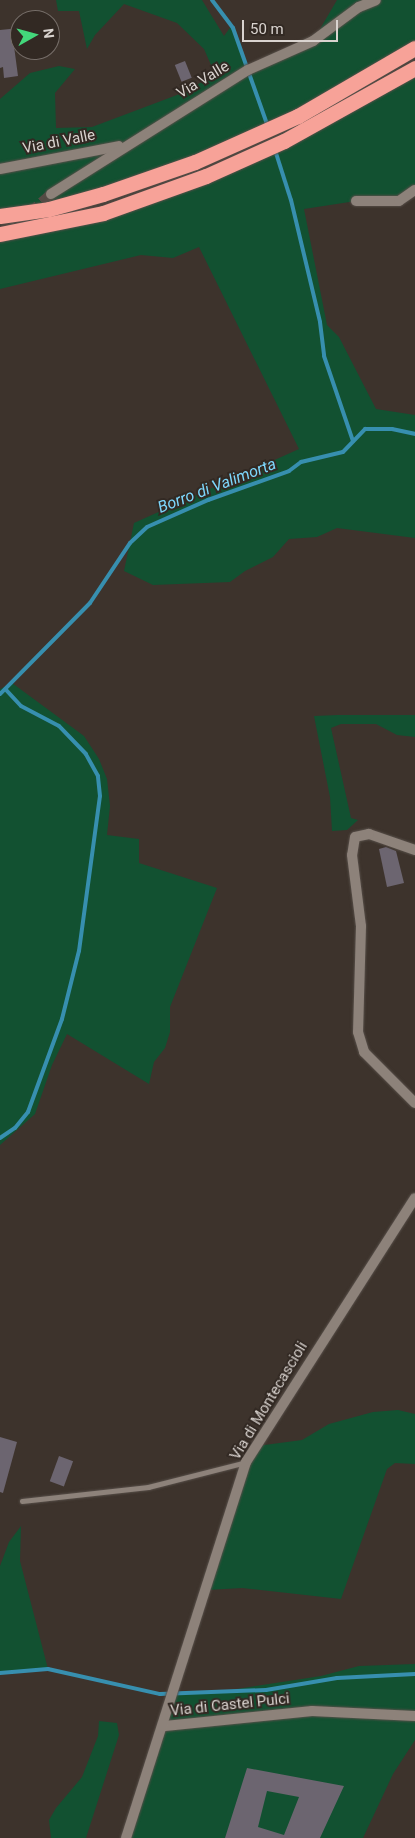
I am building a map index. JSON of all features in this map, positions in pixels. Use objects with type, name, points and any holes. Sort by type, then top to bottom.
[{"type":"highway","points":[[0,216],[49,209],[103,194],[195,162],[298,116],[415,48]]},
{"type":"highway","points":[[0,234],[103,213],[198,180],[284,141],[415,68]]},
{"type":"street","name":"Via Valle","points":[[50,194],[124,146],[252,69],[313,40],[359,7],[376,0]]},
{"type":"street","name":"Via di Valle","points":[[0,170],[124,146]]},
{"type":"street","points":[[356,201],[399,201],[415,190]]},
{"type":"street","points":[[415,850],[370,834],[355,837],[352,855],[361,926],[358,1032],[364,1052],[415,1103]]},
{"type":"street","name":"Via di Montecascioli","points":[[165,1726],[246,1462],[415,1198]]},
{"type":"street","name":"Via di Castel Pulci","points":[[126,1838],[165,1726],[312,1711],[415,1716]]},
{"type":"lane","points":[[22,1501],[148,1487],[246,1462]]},
{"type":"green space","points":[[56,0],[202,0],[224,36],[232,25],[248,70],[313,41],[337,0],[415,0],[415,48],[195,162],[0,216],[0,99],[30,73],[59,66],[75,69],[55,93],[56,128],[92,127],[185,92],[215,74],[204,49],[177,23],[124,4],[95,35],[87,49],[79,11],[58,10]]},
{"type":"green space","points":[[415,68],[415,190],[399,201],[356,201],[304,209],[327,325],[339,337],[376,409],[415,415],[415,538],[337,528],[317,537],[289,539],[273,557],[245,571],[230,582],[153,585],[124,571],[134,523],[299,449],[199,247],[173,258],[141,255],[0,289],[0,234],[157,195]]},
{"type":"green space","points":[[12,683],[84,736],[99,759],[107,779],[110,806],[107,835],[139,839],[139,863],[217,888],[170,1007],[170,1032],[165,1048],[154,1062],[149,1084],[67,1034],[52,1065],[35,1114],[0,1145],[0,689]]},
{"type":"green space","points":[[415,715],[415,737],[397,735],[376,724],[341,724],[331,728],[351,818],[358,820],[347,830],[332,831],[330,797],[314,716]]},
{"type":"green space","points":[[398,1410],[415,1414],[415,1464],[395,1463],[387,1469],[341,1599],[242,1588],[207,1590],[257,1446],[302,1440],[329,1424],[373,1412]]},
{"type":"green space","points":[[21,1526],[20,1561],[48,1669],[0,1673],[0,1566],[9,1542]]},
{"type":"green space","points":[[415,1664],[415,1740],[393,1774],[363,1838],[126,1838],[175,1694],[211,1693],[321,1676],[359,1666]]},
{"type":"green space","points":[[99,1721],[117,1723],[119,1735],[86,1838],[51,1838],[49,1820],[56,1808],[82,1777],[98,1736]]},
{"type":"building","points":[[10,29],[10,60],[16,60],[18,76],[4,78],[3,67],[0,68],[0,30]]},
{"type":"building","points":[[185,61],[192,78],[182,82],[175,65]]},
{"type":"building","points":[[386,847],[396,851],[404,883],[387,887],[379,849]]},
{"type":"building","points":[[0,1437],[17,1442],[3,1493],[0,1492]]},
{"type":"building","points":[[59,1456],[73,1461],[64,1487],[50,1481]]},
{"type":"building","points":[[247,1768],[344,1786],[320,1838],[225,1838]],"holes":[[[267,1791],[299,1797],[284,1835],[258,1827]]]},
{"type":"waterway","points":[[212,0],[233,28],[268,127]]},
{"type":"waterway","points":[[275,150],[291,200],[320,322],[324,356],[353,441]]},
{"type":"waterway","name":"Borro di Valimorta","points":[[0,694],[90,603],[130,543],[147,527],[208,500],[289,471],[301,462],[343,452],[365,429],[392,429],[415,434]]},
{"type":"waterway","points":[[0,1138],[15,1128],[28,1112],[62,1019],[79,951],[100,796],[98,776],[86,754],[59,726],[21,706],[5,689]]},
{"type":"waterway","points":[[0,1673],[48,1669],[160,1694],[266,1690],[337,1678],[415,1674]]},
{"type":"tunnel","points":[[8,232],[51,194]]}]
